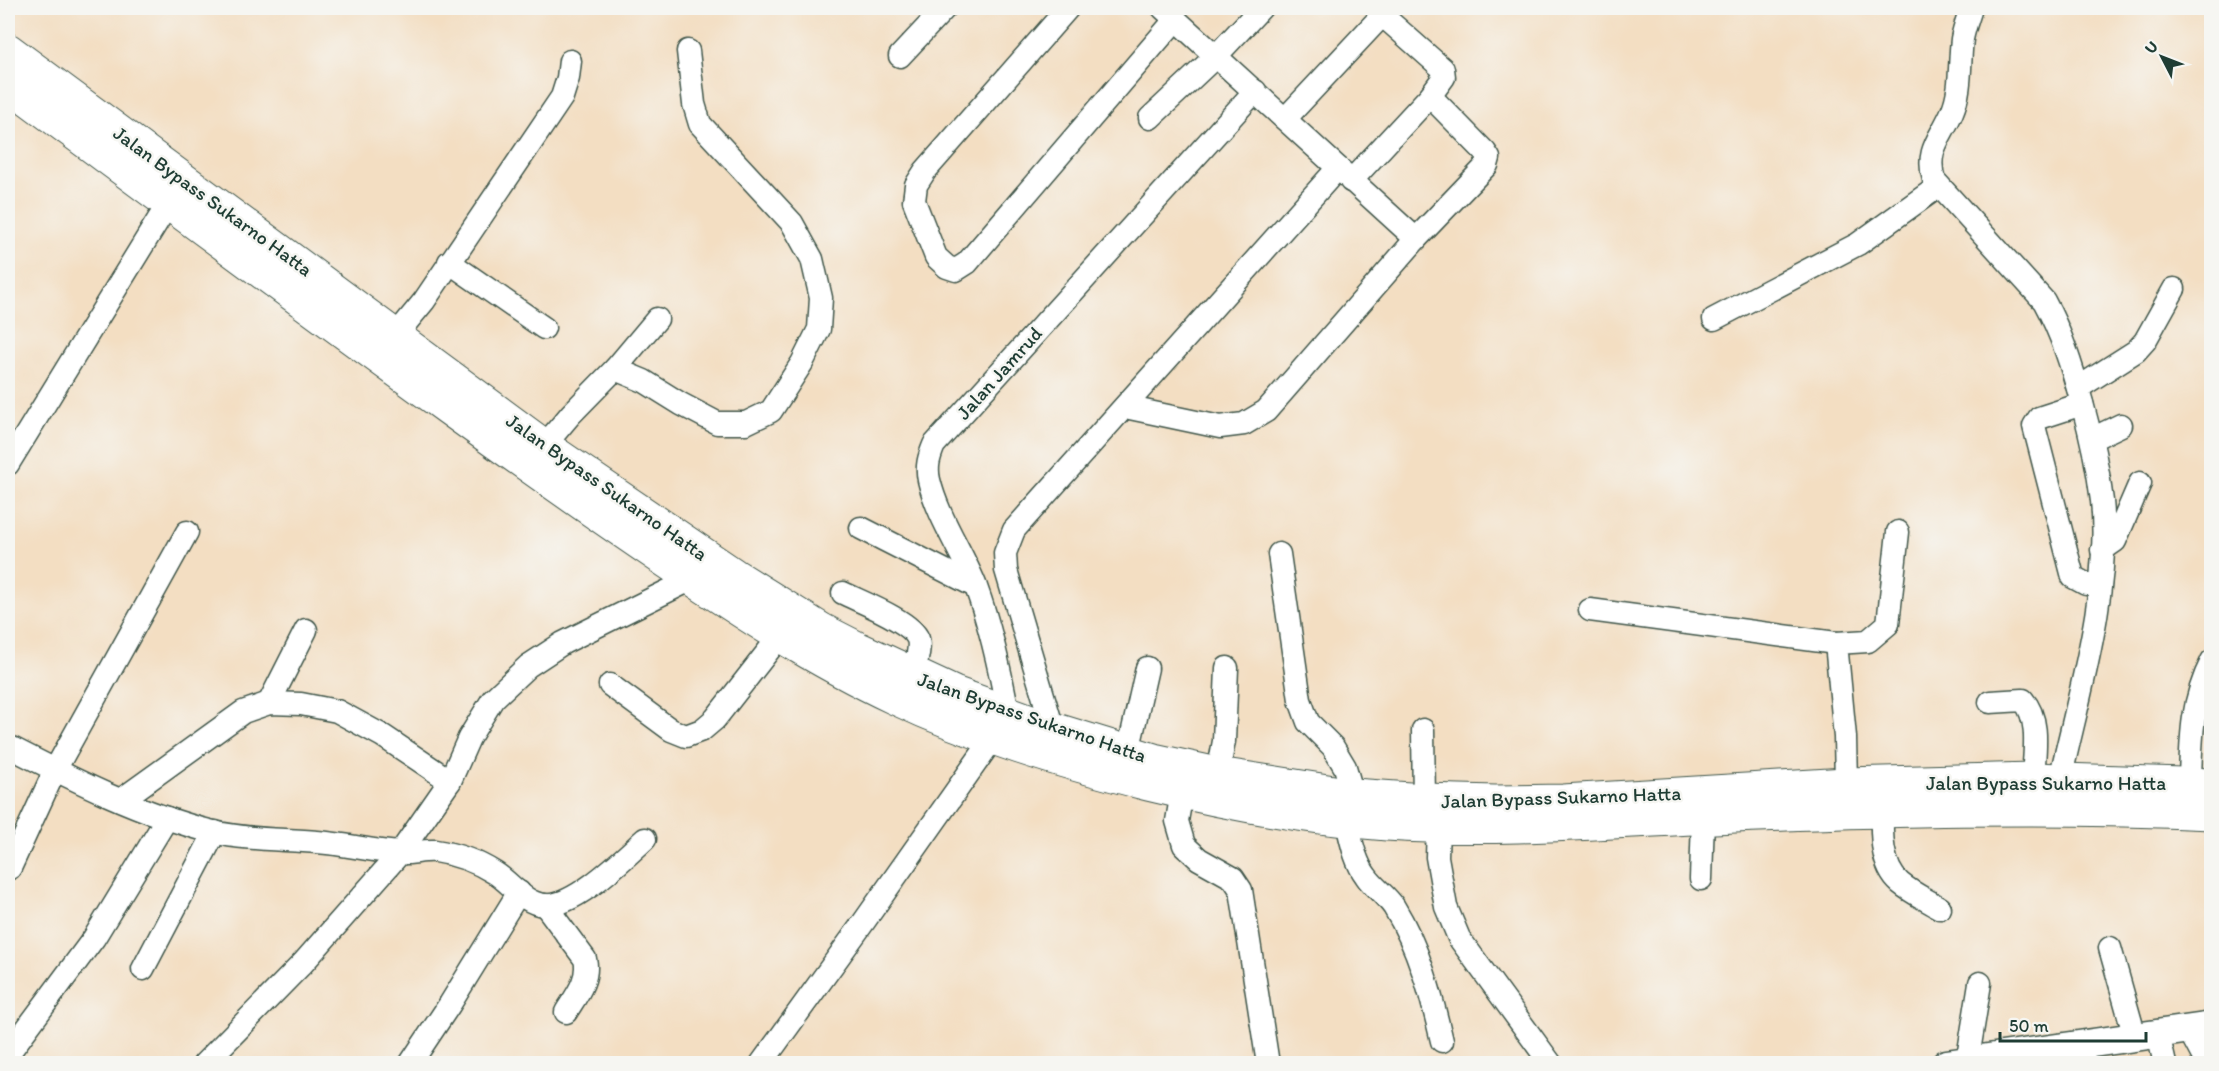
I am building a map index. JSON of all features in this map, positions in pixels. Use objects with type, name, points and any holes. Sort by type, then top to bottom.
[{"type":"highway","name":"Jalan Bypass Sukarno Hatta","points":[[8,50],[226,228],[272,262],[530,468],[692,579],[780,636],[832,666],[897,699],[1001,725],[1053,729],[1128,753],[1350,807]]},
{"type":"highway","name":"Jalan Bypass Sukarno Hatta","points":[[9,89],[168,204],[226,228]]},
{"type":"highway","name":"Jalan Bypass Sukarno Hatta","points":[[272,262],[396,336],[544,446],[762,593],[822,630],[914,676],[1001,725],[1090,769],[1182,792],[1287,812],[1350,807],[1560,826],[1703,818],[1801,800],[1846,784],[1882,798],[2047,780],[2201,784]]},
{"type":"highway","name":"Jalan Bypass Sukarno Hatta","points":[[1431,813],[1495,802],[1882,798],[2039,807],[2211,813]]},
{"type":"main road","points":[[1960,1062],[2200,1028]]},
{"type":"street","points":[[900,56],[945,8]]},
{"type":"street","points":[[1068,8],[925,171],[916,185],[914,201],[936,257],[946,267],[956,270],[967,263],[1169,13],[1416,239]]},
{"type":"street","points":[[1150,118],[1216,56],[1261,8]]},
{"type":"street","points":[[1971,8],[1962,37],[1959,88],[1952,112],[1932,152],[1930,167],[1934,180],[2044,301],[2057,324],[2070,358],[2092,439],[2102,503],[2100,584],[2095,618],[2047,780]]},
{"type":"street","points":[[1053,729],[1006,570],[1005,553],[1014,530],[1125,407],[1345,174],[1430,96],[1444,77],[1443,69],[1385,11],[1285,119]]},
{"type":"street","points":[[615,369],[644,381],[717,423],[747,423],[771,411],[802,363],[819,329],[821,298],[812,259],[792,223],[700,124],[694,104],[688,51]]},
{"type":"street","points":[[396,336],[424,301],[562,97],[570,61]]},
{"type":"street","name":"Jalan Jamrud","points":[[1001,725],[995,646],[975,586],[929,480],[928,461],[934,445],[1255,91]]},
{"type":"street","points":[[1125,407],[1220,427],[1244,424],[1266,411],[1416,239],[1487,165],[1489,158],[1485,152],[1430,96]]},
{"type":"street","points":[[1713,319],[1858,244],[1939,186]]},
{"type":"street","points":[[8,464],[168,204]]},
{"type":"street","points":[[449,262],[544,328]]},
{"type":"street","points":[[2100,584],[2086,584],[2073,577],[2034,426],[2038,418],[2080,396],[2136,351],[2145,341],[2174,289]]},
{"type":"street","points":[[544,446],[571,414],[615,369],[657,319]]},
{"type":"street","points":[[2092,439],[2121,425]]},
{"type":"street","points":[[2102,550],[2115,541],[2140,483]]},
{"type":"street","points":[[861,528],[975,586]]},
{"type":"street","points":[[10,868],[55,770],[187,532]]},
{"type":"street","points":[[1590,610],[1836,643],[1868,640],[1887,624],[1898,532]]},
{"type":"street","points":[[1279,554],[1300,700],[1308,723],[1333,747],[1345,767],[1355,853],[1366,877],[1393,906],[1420,960],[1442,1041]]},
{"type":"street","points":[[204,1064],[303,963],[400,853],[450,781],[469,738],[493,699],[528,666],[563,643],[692,579]]},
{"type":"street","points":[[843,593],[905,624],[915,633],[919,641],[914,676]]},
{"type":"street","points":[[269,703],[306,630]]},
{"type":"street","points":[[610,685],[671,730],[686,736],[702,730],[715,719],[780,636]]},
{"type":"street","points":[[1836,643],[1845,737],[1846,784]]},
{"type":"street","points":[[2201,784],[2193,713],[2211,661]]},
{"type":"street","points":[[1128,753],[1146,668]]},
{"type":"street","points":[[1218,774],[1224,741],[1227,668]]},
{"type":"street","points":[[1990,702],[2022,700],[2031,709],[2035,737],[2047,780]]},
{"type":"street","points":[[121,800],[243,712],[269,703],[301,704],[337,711],[383,736],[450,781]]},
{"type":"street","points":[[761,1064],[1001,725]]},
{"type":"street","points":[[1423,730],[1437,858],[1444,897],[1459,938],[1551,1064]]},
{"type":"street","points":[[8,746],[121,800],[167,818],[215,832],[266,839],[319,842],[400,853],[435,851],[467,860],[495,873],[532,901],[545,905],[567,899],[591,887],[645,839]]},
{"type":"street","points":[[1182,792],[1177,821],[1184,845],[1199,858],[1233,878],[1241,890],[1268,1064]]},
{"type":"street","points":[[1882,798],[1884,848],[1890,871],[1900,883],[1940,908]]},
{"type":"street","points":[[8,1054],[94,938],[167,818]]},
{"type":"street","points":[[1701,879],[1703,818]]},
{"type":"street","points":[[143,969],[215,832]]},
{"type":"street","points":[[410,1064],[519,892]]},
{"type":"street","points":[[545,905],[585,959],[587,969],[583,984],[566,1012]]},
{"type":"street","points":[[2110,948],[2147,1036],[2165,1064]]},
{"type":"street","points":[[1960,1062],[1980,983]]},
{"type":"street","points":[[2200,1028],[2206,1064]]}]
